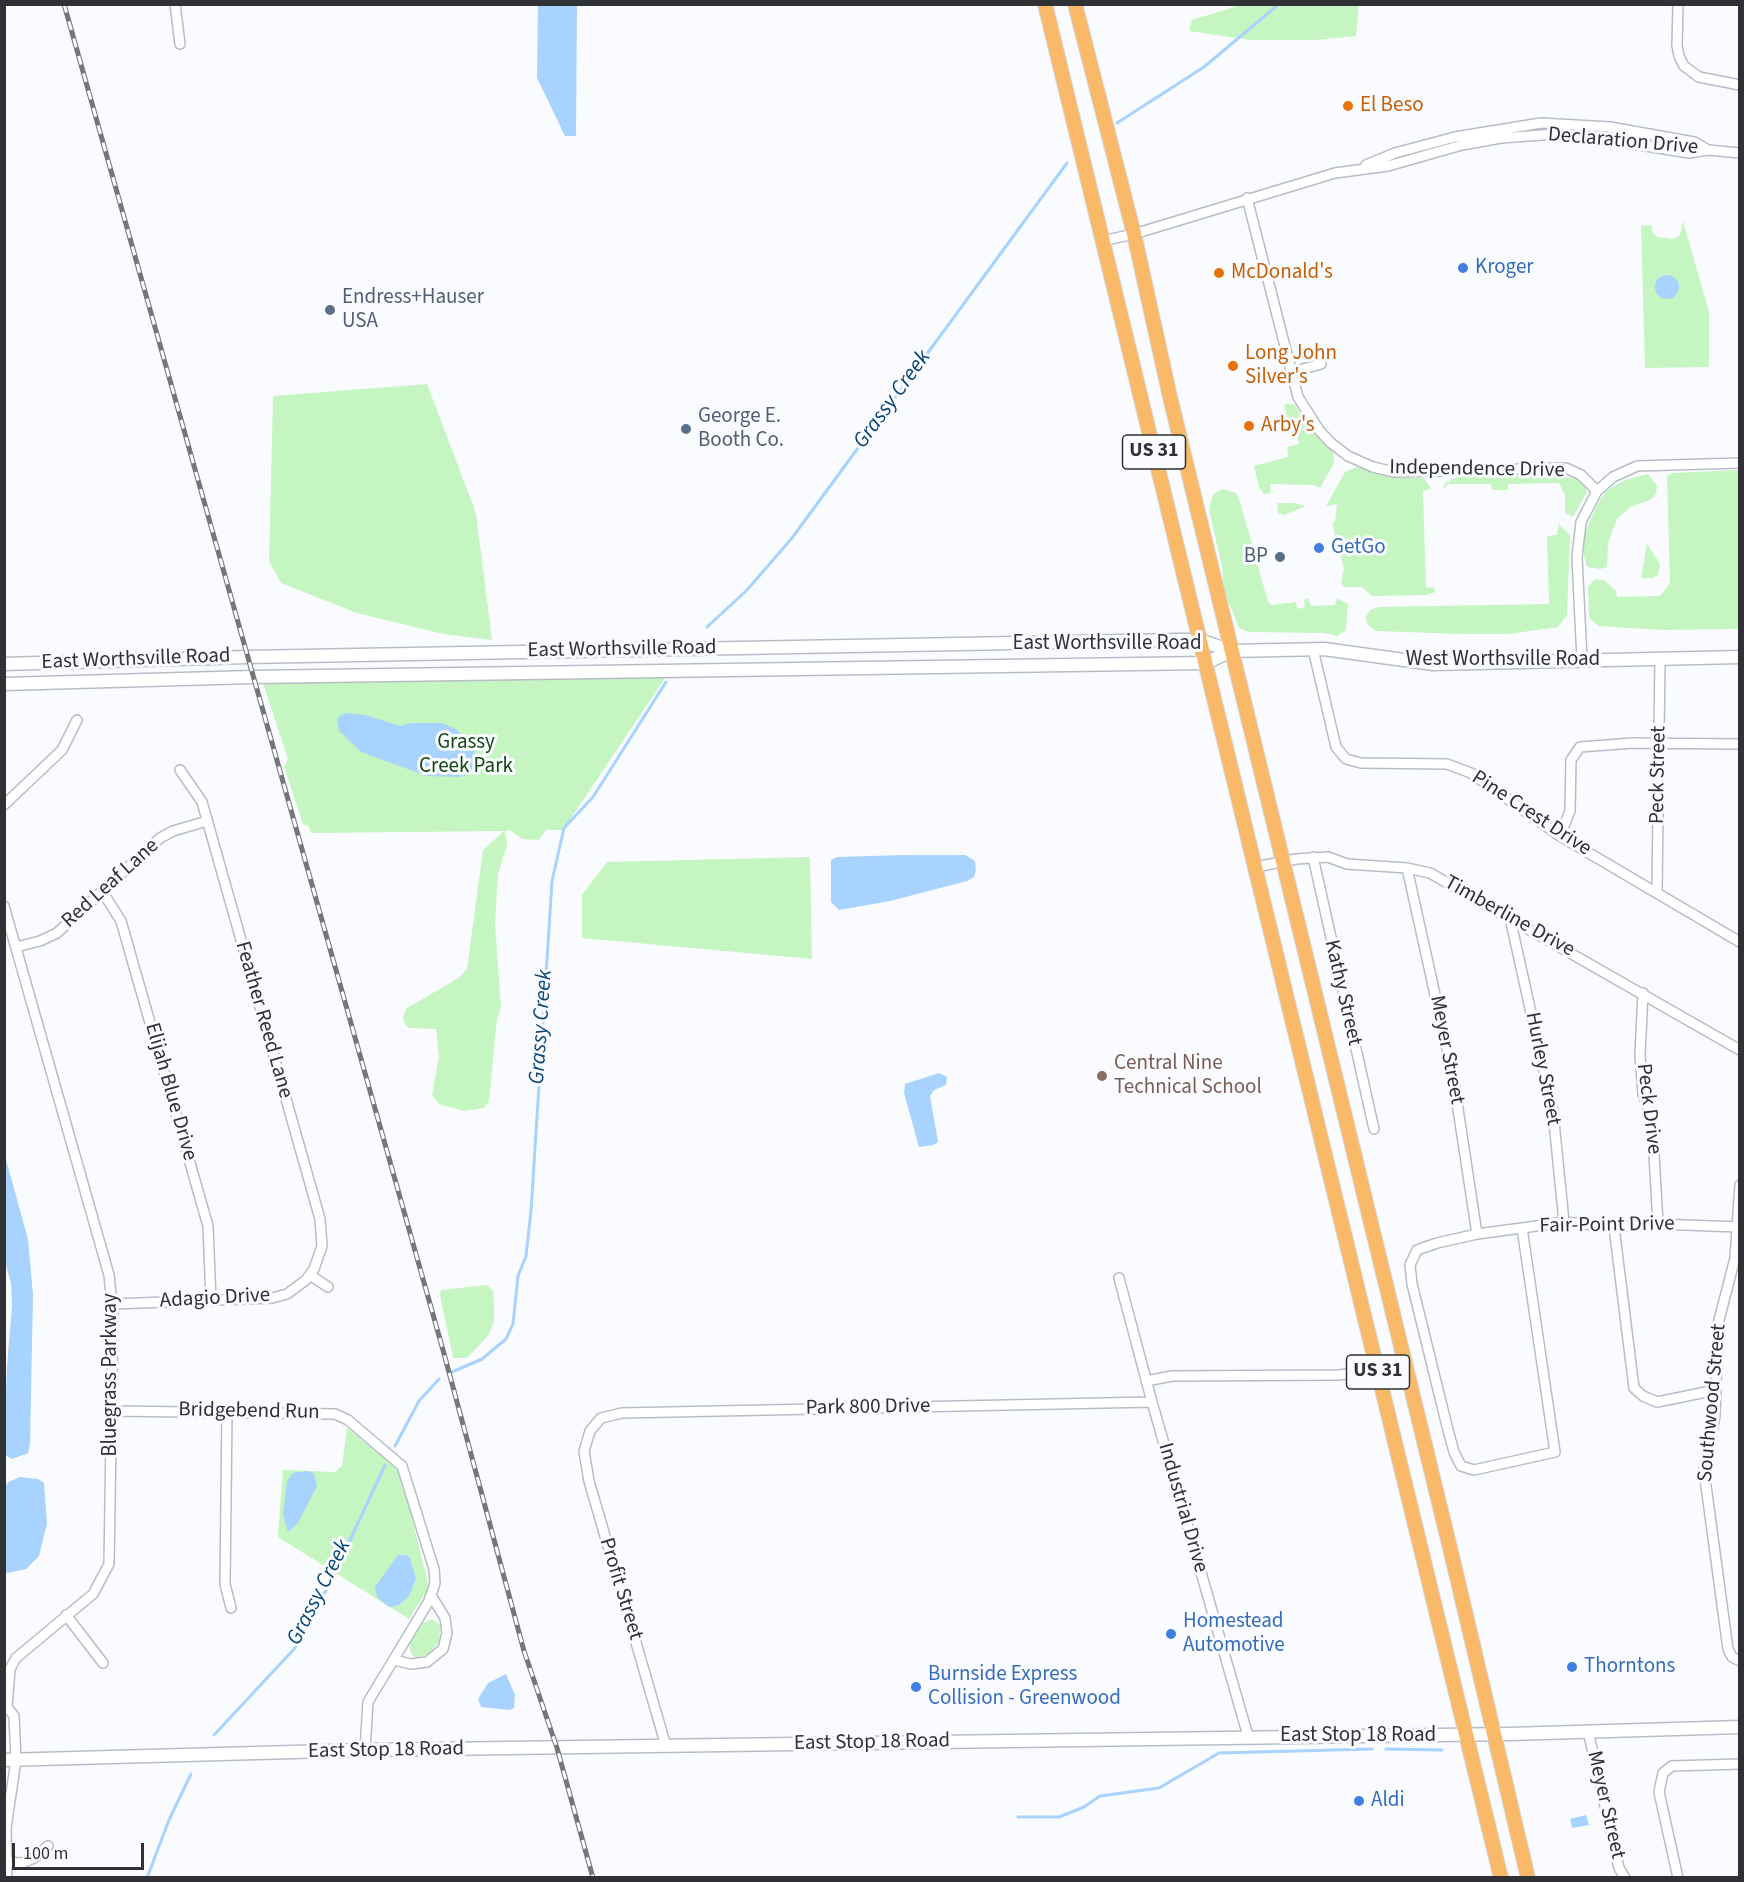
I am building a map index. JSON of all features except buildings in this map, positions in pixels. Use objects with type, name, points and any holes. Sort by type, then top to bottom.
[{"type":"main road","name":"US 31","points":[[1045,4],[1501,1878]]},
{"type":"main road","name":"US 31","points":[[1075,4],[1134,234],[1231,651],[1528,1878]]},
{"type":"main road","name":"East Worthsville Road","points":[[4,664],[247,657],[1200,640],[1231,651]]},
{"type":"main road","name":"West Worthsville Road","points":[[1231,651],[1313,649],[1433,664],[1740,657]]},
{"type":"main road","name":"East Worthsville Road","points":[[4,684],[252,676],[1206,663],[1231,651]]},
{"type":"main road","name":"East Stop 18 Road","points":[[10,1760],[364,1750],[1248,1736],[1495,1735],[1740,1727]]},
{"type":"street","points":[[175,4],[180,44]]},
{"type":"street","points":[[1678,4],[1677,45],[1684,66],[1699,78],[1740,85]]},
{"type":"street","name":"Declaration Drive","points":[[1102,241],[1134,234],[1247,198],[1360,167],[1388,166],[1462,145],[1531,135],[1584,136],[1689,153],[1708,150],[1740,153]]},
{"type":"street","name":"Independence Drive","points":[[1247,198],[1298,397],[1319,430],[1348,456],[1372,467],[1412,472],[1566,468],[1581,475],[1597,491]]},
{"type":"street","points":[[1292,372],[1321,364]]},
{"type":"street","points":[[1582,660],[1577,557],[1581,522],[1597,491],[1613,477],[1637,466],[1740,463]]},
{"type":"street","name":"Pine Crest Drive","points":[[1313,649],[1335,747],[1346,759],[1361,764],[1424,762],[1447,764],[1471,773],[1560,836],[1657,891],[1740,942]]},
{"type":"street","name":"Peck Street","points":[[1657,891],[1660,659]]},
{"type":"street","points":[[4,805],[62,750],[77,720]]},
{"type":"street","points":[[1560,836],[1570,811],[1571,760],[1580,747],[1660,743],[1740,744]]},
{"type":"street","name":"Feather Reed Lane","points":[[180,770],[198,793],[207,821],[320,1219],[322,1246],[310,1275]]},
{"type":"street","name":"Red Leaf Lane","points":[[16,947],[57,933],[160,838],[173,831],[207,821]]},
{"type":"street","name":"Timberline Drive","points":[[1256,867],[1312,857],[1328,857],[1356,866],[1407,868],[1430,873],[1450,882],[1740,1050]]},
{"type":"street","name":"Kathy Street","points":[[1312,857],[1374,1129]]},
{"type":"street","name":"Meyer Street","points":[[1407,868],[1453,1076],[1477,1234]]},
{"type":"street","name":"Elijah Blue Drive","points":[[102,891],[121,921],[208,1226],[211,1300]]},
{"type":"street","name":"Bluegrass Parkway","points":[[4,906],[109,1275],[113,1304],[109,1564],[93,1594],[16,1658],[9,1669],[6,1709],[14,1716],[5,1826],[7,1878]]},
{"type":"street","name":"Hurley Street","points":[[1510,918],[1553,1112],[1564,1222]]},
{"type":"street","name":"Peck Drive","points":[[1643,993],[1640,1055],[1643,1093],[1652,1120],[1658,1224]]},
{"type":"street","name":"Southwood Street","points":[[1736,1659],[1728,1649],[1704,1471],[1715,1416],[1718,1324],[1735,1258],[1740,1185]]},
{"type":"street","name":"Fair-Point Drive","points":[[1477,1234],[1564,1222],[1614,1227],[1658,1224],[1738,1227]]},
{"type":"street","points":[[1614,1227],[1634,1388],[1643,1396],[1657,1402],[1716,1390]]},
{"type":"street","points":[[1477,1234],[1417,1250],[1410,1265],[1454,1452],[1461,1466],[1474,1470],[1555,1452],[1522,1228]]},
{"type":"street","points":[[310,1275],[328,1287]]},
{"type":"street","name":"Adagio Drive","points":[[113,1304],[272,1298],[300,1286],[310,1275]]},
{"type":"street","name":"Industrial Drive","points":[[1119,1278],[1146,1381],[1248,1736]]},
{"type":"street","points":[[1146,1381],[1172,1376],[1338,1375],[1377,1371]]},
{"type":"street","name":"Park 800 Drive","points":[[590,1431],[601,1418],[622,1413],[1152,1402]]},
{"type":"street","name":"Bridgebend Run","points":[[112,1411],[335,1414],[348,1420],[400,1465],[407,1478],[436,1576],[432,1597]]},
{"type":"street","points":[[227,1412],[225,1584],[231,1608]]},
{"type":"street","name":"Profit Street","points":[[590,1431],[584,1451],[589,1480],[666,1746]]},
{"type":"street","points":[[364,1750],[366,1708],[394,1660],[432,1597],[445,1617],[447,1634],[443,1649],[427,1662],[411,1664],[394,1660]]},
{"type":"street","points":[[66,1615],[103,1663]]},
{"type":"street","name":"Meyer Street","points":[[1588,1731],[1619,1868],[1625,1878]]},
{"type":"street","points":[[1678,1878],[1659,1792],[1663,1773],[1672,1766],[1740,1764]]},
{"type":"street","points":[[7,1862],[22,1863],[34,1858],[48,1846]]},
{"type":"green space","points":[[1241,5],[1359,5],[1356,36],[1316,40],[1250,40],[1189,31],[1192,20]]},
{"type":"green space","points":[[1683,221],[1709,312],[1709,367],[1645,368],[1641,225],[1652,226],[1652,232],[1657,237],[1673,239],[1680,235]]},
{"type":"green space","points":[[427,384],[476,513],[492,640],[443,634],[357,613],[281,583],[269,561],[273,396]]},
{"type":"green space","points":[[1294,404],[1313,432],[1333,451],[1334,463],[1320,488],[1313,485],[1270,484],[1271,493],[1264,494],[1259,487],[1254,466],[1288,457],[1287,447],[1299,444],[1297,435],[1292,437],[1284,405]]},
{"type":"green space","points":[[1357,467],[1396,478],[1424,478],[1431,489],[1423,491],[1426,588],[1434,587],[1435,592],[1427,595],[1372,596],[1362,587],[1344,587],[1341,583],[1344,569],[1332,523],[1335,522],[1337,504],[1326,506],[1345,472]]},
{"type":"green space","points":[[1739,470],[1739,629],[1663,630],[1599,626],[1592,621],[1589,616],[1588,587],[1595,579],[1604,580],[1616,591],[1617,597],[1660,596],[1670,583],[1667,476],[1673,473]]},
{"type":"green space","points":[[1648,474],[1657,486],[1656,494],[1650,500],[1630,507],[1617,519],[1608,543],[1607,567],[1600,569],[1587,567],[1584,556],[1584,535],[1598,503],[1607,490],[1625,480]]},
{"type":"green space","points":[[1555,475],[1577,479],[1585,486],[1587,492],[1573,517],[1565,513],[1565,495],[1559,483],[1508,484],[1508,490],[1493,490],[1490,484],[1448,484],[1443,490],[1444,484],[1457,477]]},
{"type":"green space","points":[[1222,489],[1236,493],[1240,501],[1268,602],[1272,605],[1296,602],[1297,609],[1305,607],[1304,600],[1308,598],[1311,606],[1335,605],[1337,598],[1348,604],[1346,630],[1337,636],[1324,633],[1249,632],[1239,628],[1223,588],[1223,572],[1209,509],[1213,494]]},
{"type":"green space","points":[[1277,503],[1306,506],[1284,515],[1278,513]]},
{"type":"green space","points":[[1559,524],[1570,535],[1567,615],[1558,627],[1509,634],[1462,634],[1376,631],[1367,624],[1366,616],[1370,610],[1379,607],[1549,604],[1547,536],[1557,535]]},
{"type":"green space","points":[[1647,544],[1660,564],[1658,575],[1652,578],[1641,578]]},
{"type":"green space","name":"Grassy Creek Park","points":[[667,675],[563,830],[546,830],[539,840],[522,839],[510,830],[505,831],[507,845],[498,874],[495,923],[501,1008],[497,1019],[489,1101],[484,1108],[464,1111],[439,1104],[432,1095],[439,1057],[436,1029],[409,1028],[404,1023],[403,1016],[407,1008],[460,977],[467,969],[483,850],[504,831],[311,833],[309,827],[303,824],[284,767],[288,759],[263,683]]},
{"type":"green space","points":[[810,857],[812,959],[582,938],[582,895],[607,862]]},
{"type":"green space","points":[[487,1285],[493,1291],[494,1302],[494,1322],[488,1336],[467,1358],[453,1358],[440,1295],[441,1290]]},
{"type":"green space","points":[[347,1428],[389,1462],[401,1475],[428,1583],[426,1592],[409,1619],[278,1537],[283,1470],[335,1472],[342,1466]]},
{"type":"green space","points":[[433,1619],[441,1626],[439,1642],[428,1654],[416,1658],[411,1653],[409,1645],[423,1623]]},
{"type":"water","points":[[538,5],[577,5],[576,136],[565,136],[537,78]]},
{"type":"water","points":[[1667,275],[1675,279],[1679,287],[1675,295],[1667,299],[1659,295],[1655,287],[1659,279]]},
{"type":"water","points":[[345,713],[365,715],[400,726],[412,723],[442,723],[456,729],[475,750],[472,772],[459,777],[427,776],[361,752],[339,731],[337,718]]},
{"type":"water","points":[[965,855],[975,861],[976,870],[974,877],[967,881],[890,901],[839,910],[831,902],[831,860],[837,857]]},
{"type":"water","points":[[939,1073],[947,1077],[946,1085],[934,1090],[930,1096],[938,1142],[919,1147],[904,1093],[905,1084]]},
{"type":"water","points":[[5,1156],[28,1239],[33,1295],[30,1444],[28,1453],[12,1459],[4,1454],[12,1306],[11,1283],[5,1262]]},
{"type":"water","points":[[308,1471],[314,1474],[317,1486],[298,1523],[288,1532],[283,1515],[287,1481],[293,1473]]},
{"type":"water","points":[[20,1477],[38,1479],[44,1483],[47,1523],[39,1556],[26,1569],[8,1573],[4,1572],[5,1487],[8,1482]]},
{"type":"water","points":[[398,1555],[406,1555],[410,1558],[416,1579],[409,1596],[399,1605],[389,1607],[377,1597],[375,1587]]},
{"type":"water","points":[[506,1674],[515,1695],[514,1708],[510,1710],[481,1707],[478,1699],[488,1683]]},
{"type":"water","points":[[1586,1815],[1589,1825],[1572,1828],[1570,1819]]},
{"type":"waterway","name":"Grassy Creek","points":[[1117,123],[1204,67],[1279,4]]},
{"type":"waterway","name":"Grassy Creek","points":[[707,627],[747,590],[792,538],[1067,163]]},
{"type":"waterway","name":"Grassy Creek","points":[[452,1372],[482,1359],[506,1339],[513,1324],[518,1276],[526,1256],[531,1211],[552,881],[564,828],[593,797],[666,682]]},
{"type":"waterway","name":"Grassy Creek","points":[[395,1446],[419,1401],[439,1379]]},
{"type":"waterway","name":"Grassy Creek","points":[[214,1735],[295,1648],[332,1579],[385,1465]]},
{"type":"waterway","points":[[1018,1817],[1059,1817],[1084,1807],[1100,1796],[1159,1788],[1219,1753],[1372,1749]]},
{"type":"waterway","points":[[1386,1749],[1442,1750]]},
{"type":"waterway","name":"Grassy Creek","points":[[147,1878],[169,1820],[191,1774]]},
{"type":"railway","points":[[64,4],[443,1350],[524,1651],[557,1748],[593,1878]]},
{"type":"place","name":"El Beso","points":[[1348,106]]},
{"type":"place","name":"Kroger","points":[[1463,268]]},
{"type":"place","name":"McDonald's","points":[[1219,273]]},
{"type":"place","name":"Endress+Hauser USA","points":[[330,310]]},
{"type":"place","name":"Long John Silver's","points":[[1233,366]]},
{"type":"place","name":"Arby's","points":[[1249,426]]},
{"type":"place","name":"George E. Booth Co.","points":[[686,429]]},
{"type":"place","name":"GetGo","points":[[1319,548]]},
{"type":"place","name":"BP","points":[[1280,557]]},
{"type":"place","name":"Central Nine Technical School","points":[[1102,1076]]},
{"type":"place","name":"Homestead Automotive","points":[[1171,1634]]},
{"type":"place","name":"Thorntons","points":[[1572,1667]]},
{"type":"place","name":"Burnside Express Collision - Greenwood","points":[[916,1687]]},
{"type":"place","name":"Aldi","points":[[1359,1801]]}]
